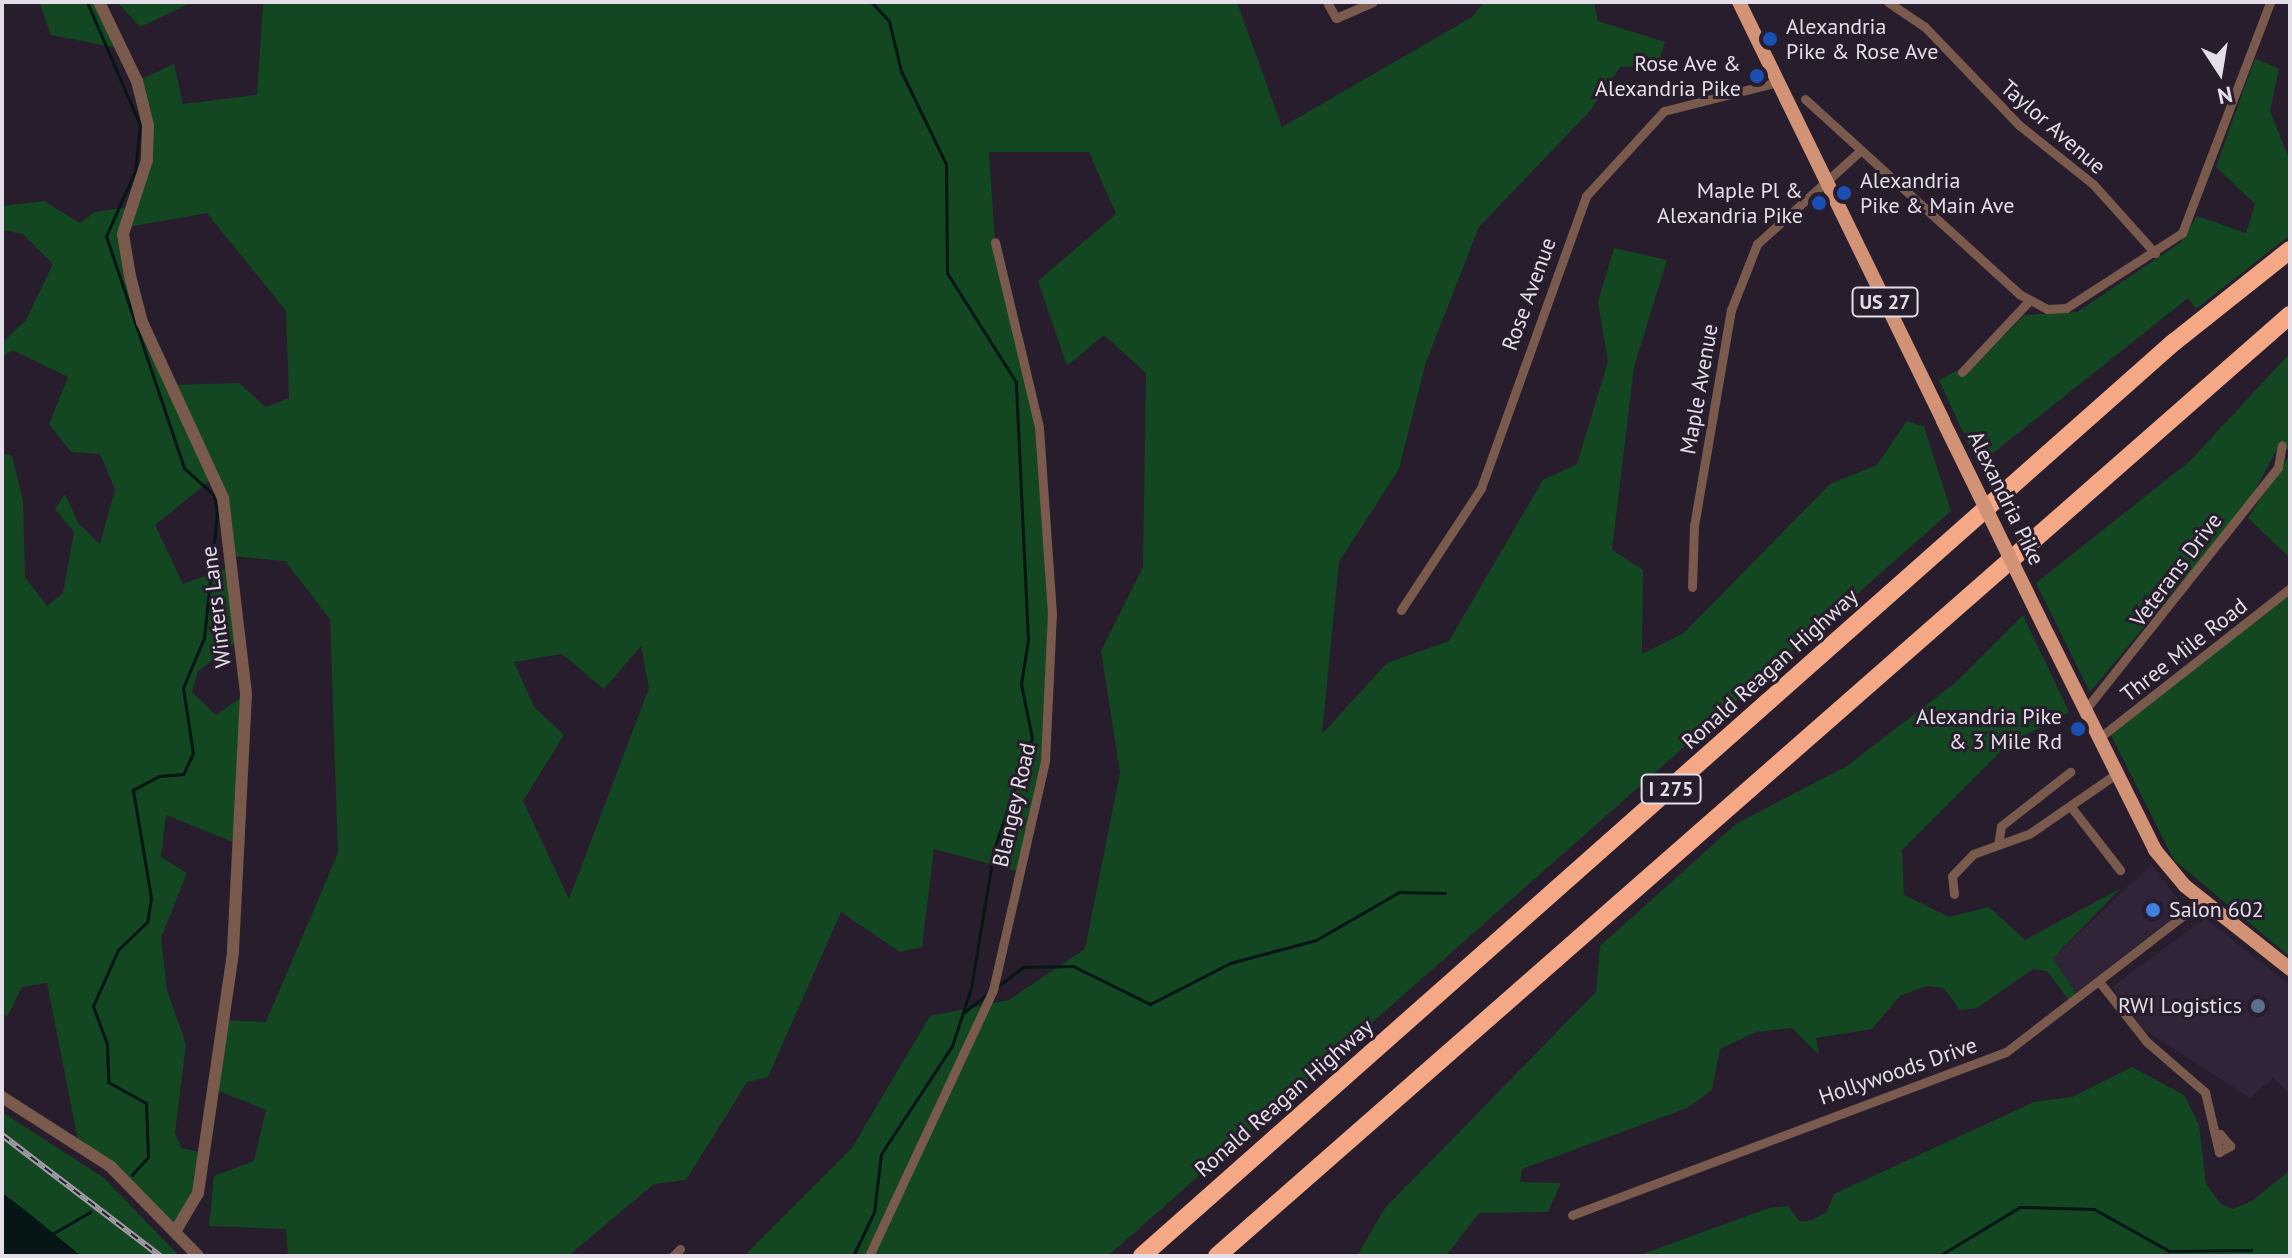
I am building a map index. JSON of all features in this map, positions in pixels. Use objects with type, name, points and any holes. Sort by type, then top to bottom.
[{"type":"highway","name":"Ronald Reagan Highway","points":[[1142,1256],[2173,343],[2290,250]]},
{"type":"highway","name":"I 275","points":[[1217,1256],[2290,315]]},
{"type":"main road","name":"Alexandria Pike","points":[[1739,2],[2155,850],[2202,901],[2290,969]]},
{"type":"street","name":"Winters Lane","points":[[99,2],[137,81],[148,125],[147,160],[123,234],[130,276],[142,322],[223,498],[246,694],[233,953],[198,1193],[175,1232]]},
{"type":"street","points":[[1327,2],[1336,18],[1373,2]]},
{"type":"street","name":"Taylor Avenue","points":[[1888,2],[1925,27],[2025,132],[2093,184],[2155,253]]},
{"type":"street","points":[[1805,99],[2028,302],[2047,309],[2072,306],[2155,253],[2190,218],[2270,2]]},
{"type":"street","name":"Rose Avenue","points":[[1401,610],[1481,488],[1586,196],[1664,111],[1778,82]]},
{"type":"street","name":"Maple Avenue","points":[[1692,587],[1694,526],[1726,326],[1757,244],[1860,151]]},
{"type":"street","name":"Blangey Road","points":[[869,1256],[993,990],[1046,750],[1052,614],[1038,417],[995,242]]},
{"type":"street","points":[[1962,372],[2028,302]]},
{"type":"street","name":"Veterans Drive","points":[[2085,710],[2278,467],[2282,445]]},
{"type":"street","name":"Three Mile Road","points":[[2099,738],[2290,588]]},
{"type":"street","points":[[1998,845],[1997,831],[2070,772]]},
{"type":"street","points":[[1954,894],[1951,879],[1963,863],[2022,837],[2116,774]]},
{"type":"street","points":[[2071,807],[2120,870]]},
{"type":"street","points":[[2010,821],[2022,837]]},
{"type":"street","name":"Hollywoods Drive","points":[[1572,1215],[2001,1054],[2101,984],[2202,901]]},
{"type":"street","points":[[2101,984],[2147,1042],[2205,1092],[2220,1134]]},
{"type":"street","points":[[2,1097],[110,1166],[198,1256]]},
{"type":"shaded area","points":[[2151,864],[2185,908],[2076,993],[2053,958]]},
{"type":"shaded area","points":[[2205,918],[2290,985],[2290,1094],[2273,1078],[2250,1098],[2143,1029],[2112,987]]},
{"type":"shaded area","points":[[2,1193],[25,1210],[81,1256],[2,1256]]},
{"type":"green space","points":[[39,2],[99,2],[122,49],[51,35]]},
{"type":"green space","points":[[117,2],[193,2],[140,27]]},
{"type":"green space","points":[[263,2],[1237,2],[1282,127],[1472,17],[1484,2],[1594,2],[1598,21],[1665,42],[1658,65],[1620,67],[1590,111],[1479,227],[1426,362],[1399,469],[1339,562],[1322,734],[1387,663],[1449,641],[1543,480],[1577,464],[1608,361],[1598,302],[1614,248],[1667,260],[1634,367],[1612,550],[1643,570],[1642,654],[1684,633],[1830,484],[1877,465],[1907,421],[1924,427],[1951,511],[1108,1256],[744,1256],[852,1148],[930,1016],[1009,1000],[1085,949],[1120,772],[1101,651],[1143,567],[1146,373],[1104,335],[1067,366],[1038,281],[1116,214],[1089,152],[989,152],[995,242],[1031,377],[1052,660],[1038,794],[1016,871],[934,849],[922,947],[900,952],[841,912],[768,1077],[747,1082],[686,1180],[654,1184],[568,1256],[288,1256],[286,1229],[209,1226],[214,1176],[254,1161],[266,1110],[212,1088],[221,1020],[266,1022],[338,853],[330,619],[285,561],[230,556],[213,478],[155,525],[183,584],[230,567],[241,639],[198,671],[192,692],[216,715],[246,694],[243,846],[166,815],[161,857],[187,873],[161,938],[167,990],[186,1044],[175,1133],[181,1148],[203,1153],[200,1178],[175,1232],[79,1145],[47,983],[22,987],[7,1017],[2,1013],[2,453],[12,456],[23,501],[25,577],[47,606],[63,593],[74,532],[55,509],[65,494],[78,523],[100,544],[115,489],[100,454],[71,452],[49,424],[68,377],[12,350],[2,358],[2,343],[26,320],[53,264],[23,234],[2,230],[2,206],[44,201],[80,223],[95,212],[128,207],[147,160],[137,81],[174,64],[183,104],[257,95]],"holes":[[[207,213],[286,311],[289,398],[266,407],[239,383],[169,385],[130,276],[123,228]],[[641,646],[649,688],[569,899],[523,801],[564,735],[534,707],[514,662],[562,654],[604,689]]]},
{"type":"green space","points":[[2255,58],[2279,69],[2270,111],[2290,161],[2290,235],[2196,309],[2188,298],[1978,465],[1939,380],[1958,370],[1966,375],[2024,315],[2077,312],[2180,243],[2197,216],[2246,233],[2255,204],[2216,167]]},
{"type":"green space","points":[[2290,353],[2290,452],[2281,442],[2249,501],[2090,692],[2036,583],[2190,461]]},
{"type":"green space","points":[[2290,454],[2290,558],[2248,518]]},
{"type":"green space","points":[[2290,593],[2290,957],[2174,860],[2111,735]]},
{"type":"green space","points":[[2023,615],[2069,712],[2007,745],[1902,850],[1904,895],[1949,917],[1989,907],[2025,940],[2121,888],[2053,958],[2076,993],[2068,999],[2047,971],[2033,969],[1977,1008],[1960,1010],[1944,988],[1927,986],[1900,996],[1872,1029],[1816,1038],[1819,1055],[1792,1028],[1756,1032],[1720,1049],[1712,1090],[1687,1108],[1522,1169],[1520,1182],[1561,1183],[1548,1212],[1479,1213],[1446,1256],[1357,1256],[1385,1208],[1596,992],[1600,946],[1736,824],[1847,766],[1955,683]]},
{"type":"green space","points":[[2132,1067],[2184,1095],[2199,1125],[2206,1184],[2221,1204],[2233,1209],[2252,1201],[2290,1170],[2290,1256],[1637,1256],[1769,1208],[1788,1206],[1799,1221],[1810,1221],[1827,1212],[1834,1194],[2034,1102],[2072,1097]]},
{"type":"green space","points":[[2,1112],[104,1178],[179,1256],[81,1256],[2,1193]]},
{"type":"waterway","points":[[87,2],[140,125],[135,171],[106,236],[184,468],[214,495],[217,514],[204,638],[183,688],[193,753],[183,774],[159,776],[133,790],[151,898],[147,922],[118,950],[93,1006],[107,1044],[108,1082],[146,1103],[148,1157],[132,1175]]},
{"type":"waterway","points":[[853,1256],[874,1212],[881,1154],[952,1046],[971,988],[994,849],[1032,738],[1021,684],[1028,640],[1016,382],[947,273],[946,164],[901,71],[889,21],[871,2]]},
{"type":"waterway","points":[[998,986],[1023,967],[1073,966],[1150,1004],[1230,963],[1316,940],[1399,892],[1445,893]]},
{"type":"waterway","points":[[963,1013],[989,993]]},
{"type":"waterway","points":[[1939,1256],[2020,1207],[2094,1209],[2169,1251],[2251,1250]]},
{"type":"waterway","points":[[52,1234],[90,1212]]},
{"type":"railway","points":[[2,1135],[160,1256]]},
{"type":"place","name":"Alexandria Pike & Rose Ave","points":[[1770,39]]},
{"type":"place","name":"Rose Ave & Alexandria Pike","points":[[1757,76]]},
{"type":"place","name":"Alexandria Pike & Main Ave","points":[[1844,193]]},
{"type":"place","name":"Maple Pl & Alexandria Pike","points":[[1819,203]]},
{"type":"place","name":"Alexandria Pike & 3 Mile Rd","points":[[2078,729]]},
{"type":"place","name":"Salon 602","points":[[2153,910]]},
{"type":"place","name":"RWI Logistics","points":[[2258,1006]]}]
